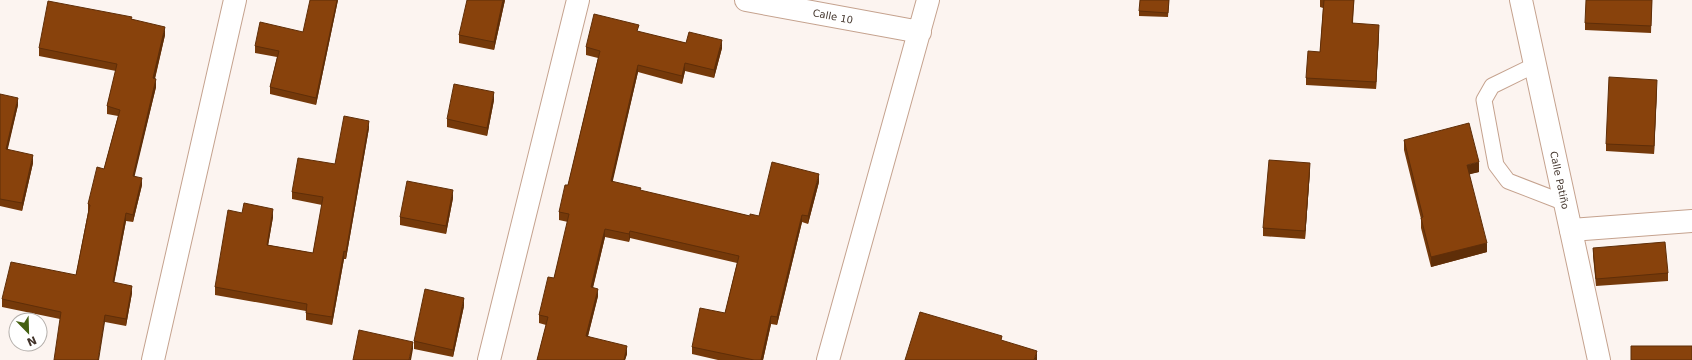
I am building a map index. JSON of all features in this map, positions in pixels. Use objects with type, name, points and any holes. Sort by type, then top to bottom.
[{"type":"street","points":[[153,360],[235,0]]},
{"type":"street","points":[[489,360],[578,0]]},
{"type":"street","name":"Calle 10","points":[[746,0],[920,32]]},
{"type":"street","points":[[828,360],[928,0]]},
{"type":"street","name":"Calle Patiño","points":[[1521,0],[1599,360]]},
{"type":"street","points":[[1571,230],[1692,221]]},
{"type":"lane","points":[[1535,65],[1492,86],[1484,100],[1496,165],[1508,181],[1565,203]]},
{"type":"building","points":[[310,0],[337,0],[316,98],[270,87],[279,51],[255,46],[260,22],[303,32]]},
{"type":"building","points":[[467,0],[503,0],[494,42],[459,35]]},
{"type":"building","points":[[1140,0],[1169,0],[1168,13],[1139,11]]},
{"type":"building","points":[[1324,0],[1354,0],[1352,23],[1379,25],[1376,82],[1306,78],[1308,51],[1320,52]]},
{"type":"building","points":[[1586,0],[1652,0],[1651,26],[1585,23]]},
{"type":"building","points":[[48,1],[132,17],[131,19],[165,27],[153,78],[156,79],[133,176],[142,178],[133,215],[126,213],[113,282],[132,286],[126,319],[105,315],[98,360],[54,360],[61,312],[2,299],[11,262],[76,275],[90,205],[88,204],[97,167],[104,169],[120,110],[107,106],[117,64],[39,48]]},
{"type":"building","points":[[594,14],[639,25],[637,31],[686,43],[689,32],[722,40],[714,70],[685,63],[682,76],[638,65],[611,181],[641,188],[640,190],[750,216],[750,214],[759,216],[772,162],[819,174],[808,216],[802,215],[777,317],[771,316],[761,360],[754,360],[692,347],[700,308],[725,313],[739,256],[630,231],[629,234],[605,229],[591,287],[598,289],[586,336],[627,346],[624,360],[537,360],[548,317],[539,315],[548,277],[554,278],[569,214],[559,212],[565,185],[568,185],[600,51],[586,47]]},
{"type":"building","points":[[1609,77],[1657,80],[1654,146],[1606,144]]},
{"type":"building","points":[[454,84],[494,92],[487,128],[447,119]]},
{"type":"building","points":[[0,94],[18,98],[6,149],[33,155],[22,203],[0,199]]},
{"type":"building","points":[[344,116],[369,121],[346,252],[344,251],[332,317],[306,313],[307,304],[215,287],[228,210],[242,213],[244,203],[273,209],[267,245],[313,253],[323,197],[292,192],[298,158],[335,164]]},
{"type":"building","points":[[1469,123],[1479,162],[1467,165],[1487,243],[1431,257],[1404,140]]},
{"type":"building","points":[[1269,160],[1310,163],[1305,231],[1263,228]]},
{"type":"building","points":[[407,181],[453,190],[446,226],[400,217]]},
{"type":"building","points":[[1665,242],[1668,273],[1596,279],[1593,248]]},
{"type":"building","points":[[425,289],[464,298],[453,350],[414,341]]},
{"type":"building","points":[[920,312],[1002,336],[1001,340],[1037,351],[1034,360],[905,360]]},
{"type":"building","points":[[359,330],[413,342],[409,360],[353,360]]},
{"type":"building","points":[[1631,346],[1692,346],[1692,360],[1631,360]]}]
